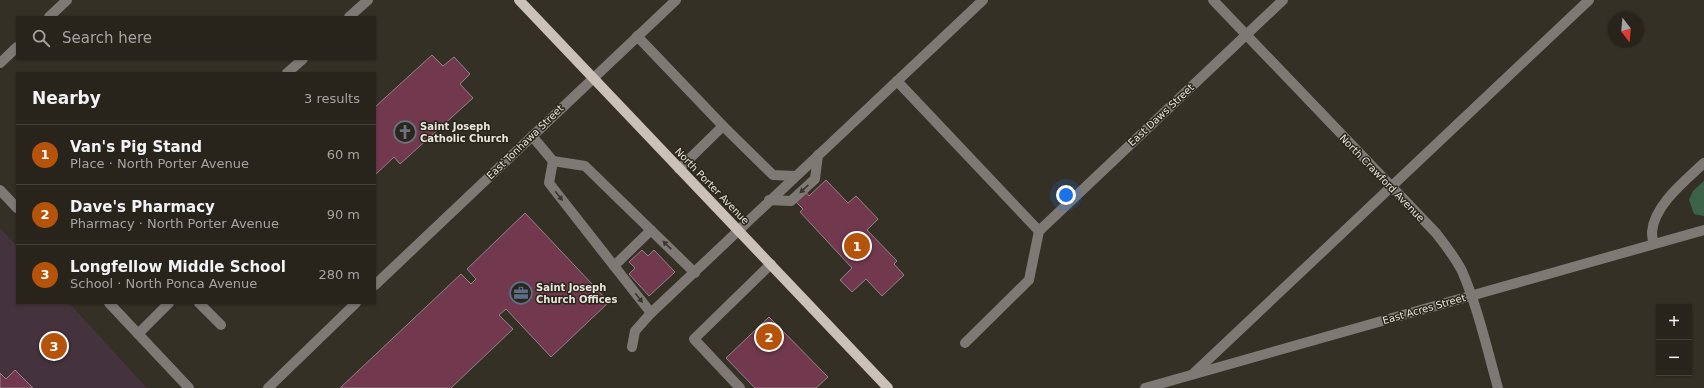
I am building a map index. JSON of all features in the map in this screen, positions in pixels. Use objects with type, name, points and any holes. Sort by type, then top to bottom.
[{"type":"main road","name":"North Porter Avenue","points":[[519,0],[888,388]]},
{"type":"street","points":[[50,16],[67,0]]},
{"type":"street","points":[[350,16],[368,0]]},
{"type":"street","name":"East Tonhawa Street","points":[[376,284],[676,0]]},
{"type":"street","points":[[632,347],[635,331],[651,313],[737,230],[983,0]]},
{"type":"street","name":"North Crawford Avenue","points":[[1213,0],[1436,233],[1450,252],[1461,270],[1471,295],[1498,388]]},
{"type":"street","name":"East Daws Street","points":[[1039,231],[1283,0]]},
{"type":"street","points":[[1192,374],[1589,0]]},
{"type":"street","points":[[637,36],[723,126],[773,175],[796,176]]},
{"type":"street","points":[[0,63],[16,48]]},
{"type":"street","points":[[288,72],[302,60]]},
{"type":"street","points":[[897,81],[1039,231],[1028,280],[965,343]]},
{"type":"street","points":[[679,169],[723,126]]},
{"type":"street","points":[[532,136],[553,161],[585,166],[695,272]]},
{"type":"street","points":[[769,200],[791,201],[814,179],[818,155]]},
{"type":"street","points":[[553,161],[549,183],[651,313]]},
{"type":"street","points":[[1653,244],[1652,232],[1655,219],[1661,209],[1672,194],[1704,163]]},
{"type":"street","points":[[0,190],[16,207]]},
{"type":"street","points":[[614,266],[651,230]]},
{"type":"street","name":"East Acres Street","points":[[1145,388],[1704,230]]},
{"type":"street","points":[[740,388],[694,338],[771,264]]},
{"type":"street","points":[[110,304],[189,388]]},
{"type":"street","points":[[138,334],[168,304]]},
{"type":"street","points":[[200,304],[221,325]]},
{"type":"street","points":[[268,388],[355,304]]},
{"type":"shaded area","points":[[0,228],[16,245],[16,304],[70,304],[147,388],[0,388]]},
{"type":"green space","points":[[1704,181],[1704,216],[1694,214],[1689,200],[1693,191]]},
{"type":"building","name":"Saint Joseph Catholic Church","points":[[432,55],[443,66],[454,57],[470,74],[460,84],[473,98],[400,164],[394,157],[376,174],[376,106]]},
{"type":"building","points":[[826,180],[848,203],[856,196],[878,219],[867,230],[897,261],[894,264],[904,275],[882,296],[866,279],[852,292],[840,280],[852,268],[800,212],[803,209],[795,201],[805,191],[809,196]]},
{"type":"building","name":"Saint Joseph Church Offices","points":[[525,213],[609,302],[551,357],[506,309],[499,315],[513,329],[451,388],[340,388],[461,274],[471,284],[476,279],[467,269]]},
{"type":"building","points":[[642,250],[648,256],[654,250],[675,272],[649,296],[629,274],[635,268],[629,262]]},
{"type":"building","points":[[769,317],[828,377],[816,388],[755,388],[726,358]]},
{"type":"building","points":[[15,370],[33,388],[0,388],[0,373],[6,379]]},
{"type":"place","name":"Saint Joseph Catholic Church","points":[[405,132]]},
{"type":"place","name":"Van's Pig Stand","points":[[857,246]]},
{"type":"place","name":"Saint Joseph Church Offices","points":[[521,293]]},
{"type":"place","name":"Dave's Pharmacy","points":[[769,337]]},
{"type":"place","name":"Longfellow Middle School","points":[[54,346]]}]
